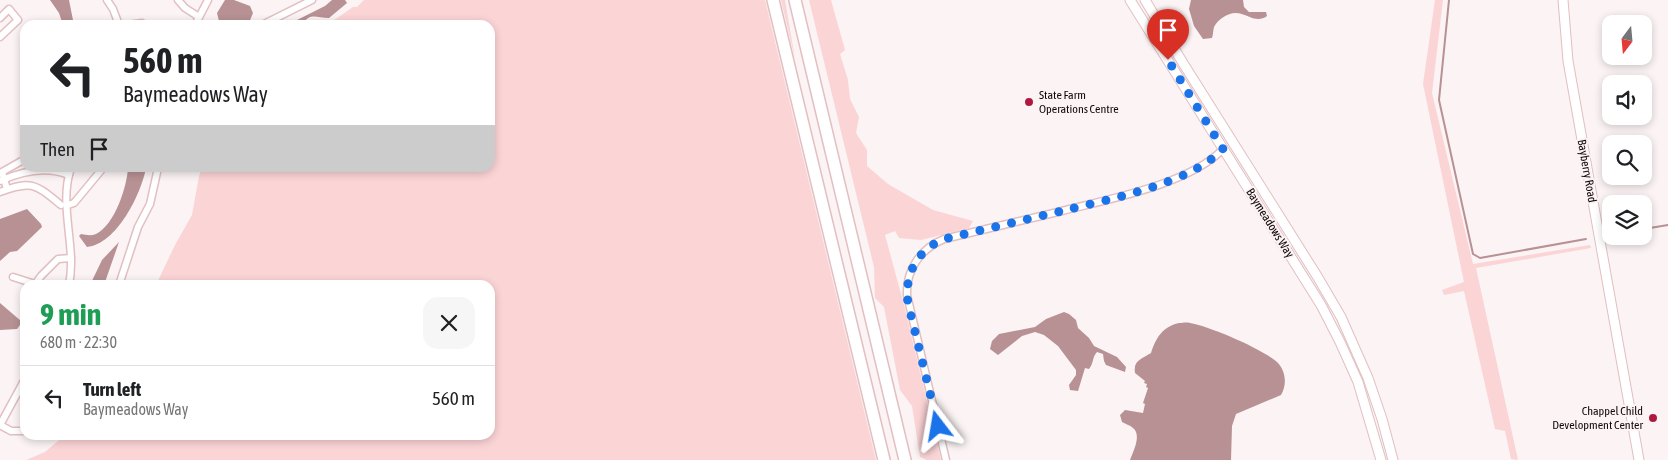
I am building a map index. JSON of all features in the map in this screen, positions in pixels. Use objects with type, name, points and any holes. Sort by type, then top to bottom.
[{"type":"highway","points":[[773,0],[884,460]]},
{"type":"highway","points":[[795,0],[905,460]]},
{"type":"street","points":[[107,0],[117,20]]},
{"type":"street","points":[[178,0],[185,8],[199,17]]},
{"type":"street","points":[[198,20],[208,0]]},
{"type":"street","points":[[272,20],[312,0]]},
{"type":"street","name":"Baymeadows Way","points":[[1130,0],[1321,305],[1358,382],[1381,460]]},
{"type":"street","name":"Baymeadows Way","points":[[1145,0],[1318,276],[1346,328],[1368,378],[1393,460]]},
{"type":"street","name":"Bayberry Road","points":[[1563,0],[1568,61],[1639,460]]},
{"type":"street","points":[[0,18],[9,10],[18,20],[0,37]]},
{"type":"street","points":[[946,460],[907,295],[909,277],[920,256],[931,246],[944,239],[1149,188],[1200,167],[1223,149]]},
{"type":"street","points":[[8,189],[2,180],[2,172],[20,162]]},
{"type":"street","points":[[2,180],[33,172]]},
{"type":"street","points":[[69,280],[71,258],[64,205],[70,172]]},
{"type":"street","points":[[0,192],[20,185],[34,186],[64,205],[74,203],[100,172]]},
{"type":"street","points":[[120,280],[138,227],[150,204],[157,172]]},
{"type":"street","points":[[39,280],[58,260],[71,258]]},
{"type":"street","points":[[13,277],[23,280]]},
{"type":"street","points":[[1358,382],[1368,378]]},
{"type":"street","points":[[20,389],[0,425],[11,431],[20,431]]},
{"type":"shaded area","points":[[50,0],[69,0],[73,20],[61,20]]},
{"type":"shaded area","points":[[225,0],[234,0],[250,6],[253,13],[250,20],[219,20],[217,13]]},
{"type":"shaded area","points":[[332,0],[345,0],[347,3],[329,18],[311,17],[306,20],[297,20],[325,6]]},
{"type":"shaded area","points":[[364,0],[765,0],[876,460],[26,460],[45,452],[59,440],[495,440],[495,280],[158,280],[192,215],[200,172],[495,172],[495,20],[334,20],[353,7],[357,7]]},
{"type":"shaded area","points":[[781,0],[785,0],[795,59]]},
{"type":"shaded area","points":[[809,0],[831,0],[845,50],[840,54],[848,80],[850,99],[859,117],[856,133],[867,150],[867,166],[888,184],[933,210],[973,221],[969,228],[921,240],[899,238],[895,231],[885,235],[904,305],[941,460],[927,460],[920,457],[912,406],[900,390],[884,307],[875,298],[874,267]]},
{"type":"shaded area","points":[[1191,0],[1243,0],[1244,7],[1249,12],[1266,12],[1267,16],[1262,19],[1256,19],[1241,14],[1229,14],[1216,24],[1212,38],[1203,39],[1194,26],[1189,9]]},
{"type":"shaded area","points":[[1435,0],[1443,0],[1432,93],[1473,264],[1590,245],[1591,248],[1476,268],[1518,460],[1511,459],[1505,431],[1495,429],[1464,291],[1444,295],[1442,290],[1464,282],[1423,84]]},
{"type":"shaded area","points":[[127,172],[145,172],[133,204],[118,228],[98,244],[87,247],[79,236],[81,234],[96,234],[103,229],[119,204]]},
{"type":"shaded area","points":[[27,209],[42,227],[17,251],[10,252],[0,261],[0,219]]},
{"type":"shaded area","points":[[119,242],[106,280],[92,280],[102,260]]},
{"type":"shaded area","points":[[0,303],[20,320],[20,325],[17,329],[0,330]]},
{"type":"shaded area","points":[[1064,312],[1076,320],[1078,328],[1089,338],[1094,346],[1117,357],[1126,367],[1125,372],[1106,365],[1103,354],[1097,352],[1089,369],[1085,368],[1078,391],[1070,390],[1069,385],[1076,375],[1076,370],[1058,346],[1044,335],[1035,332],[1022,336],[998,355],[990,349],[992,341],[999,334],[1035,327],[1046,319]]},
{"type":"shaded area","points":[[1179,323],[1199,325],[1236,339],[1271,358],[1283,370],[1285,383],[1281,395],[1236,414],[1232,426],[1231,460],[1130,460],[1137,435],[1133,428],[1122,422],[1120,415],[1125,410],[1143,413],[1145,404],[1143,403],[1148,388],[1146,387],[1147,384],[1144,383],[1145,381],[1135,373],[1135,365],[1139,360],[1151,353],[1160,334],[1164,330]]},
{"type":"waterway","points":[[1449,0],[1439,100],[1473,254],[1480,258],[1586,239]]},
{"type":"waterway","points":[[1652,228],[1668,225]]},
{"type":"place","name":"State Farm Operations Centre","points":[[1029,102]]},
{"type":"place","name":"Chappel Child Development Center","points":[[1653,418]]},
{"type":"route","points":[[938,426],[908,303],[907,286],[916,262],[924,251],[944,239],[1149,188],[1200,167],[1215,157],[1223,149],[1168,60]]}]
